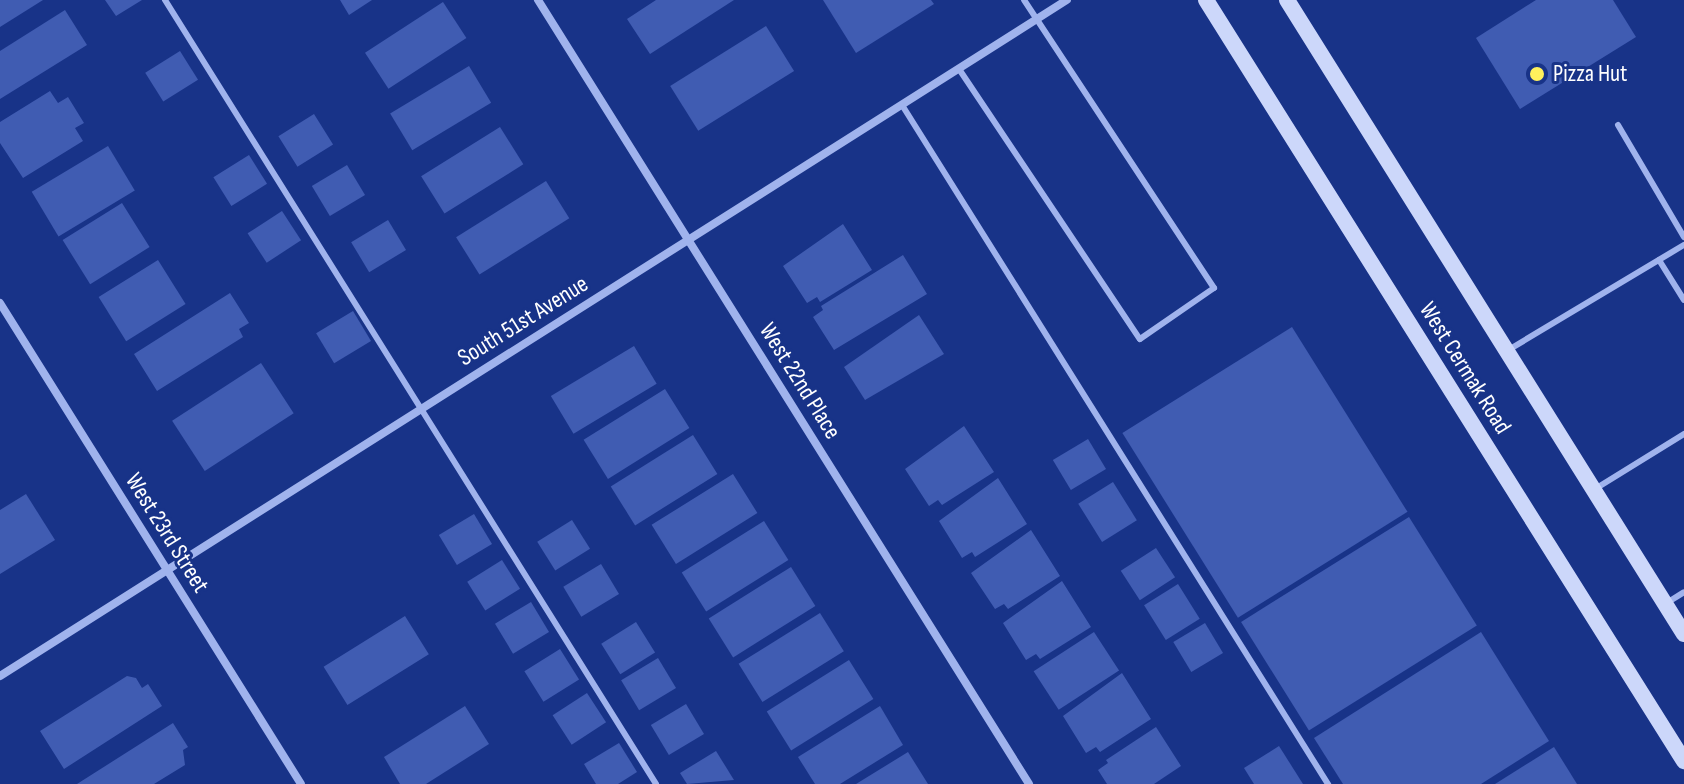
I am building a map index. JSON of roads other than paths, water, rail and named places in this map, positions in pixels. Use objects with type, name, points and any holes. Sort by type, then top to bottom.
[{"type":"main road","name":"West Cermak Road","points":[[1206,0],[1684,761]]},
{"type":"main road","name":"West Cermak Road","points":[[1287,0],[1684,634]]},
{"type":"street","name":"West 22nd Place","points":[[538,0],[1029,784]]},
{"type":"street","name":"South 51st Avenue","points":[[0,676],[1067,0]]},
{"type":"street","name":"West 23rd Street","points":[[0,303],[301,784]]},
{"type":"lane","points":[[165,0],[656,784]]},
{"type":"lane","points":[[959,69],[1140,339],[1214,288],[1024,0]]},
{"type":"lane","points":[[902,105],[1328,784]]},
{"type":"lane","points":[[1618,125],[1684,237]]},
{"type":"lane","points":[[1506,351],[1684,245]]},
{"type":"lane","points":[[1659,260],[1684,300]]},
{"type":"lane","points":[[1594,490],[1684,434]]},
{"type":"lane","points":[[1665,604],[1684,592]]},
{"type":"place","name":"Pizza Hut","points":[[1537,74]]}]
